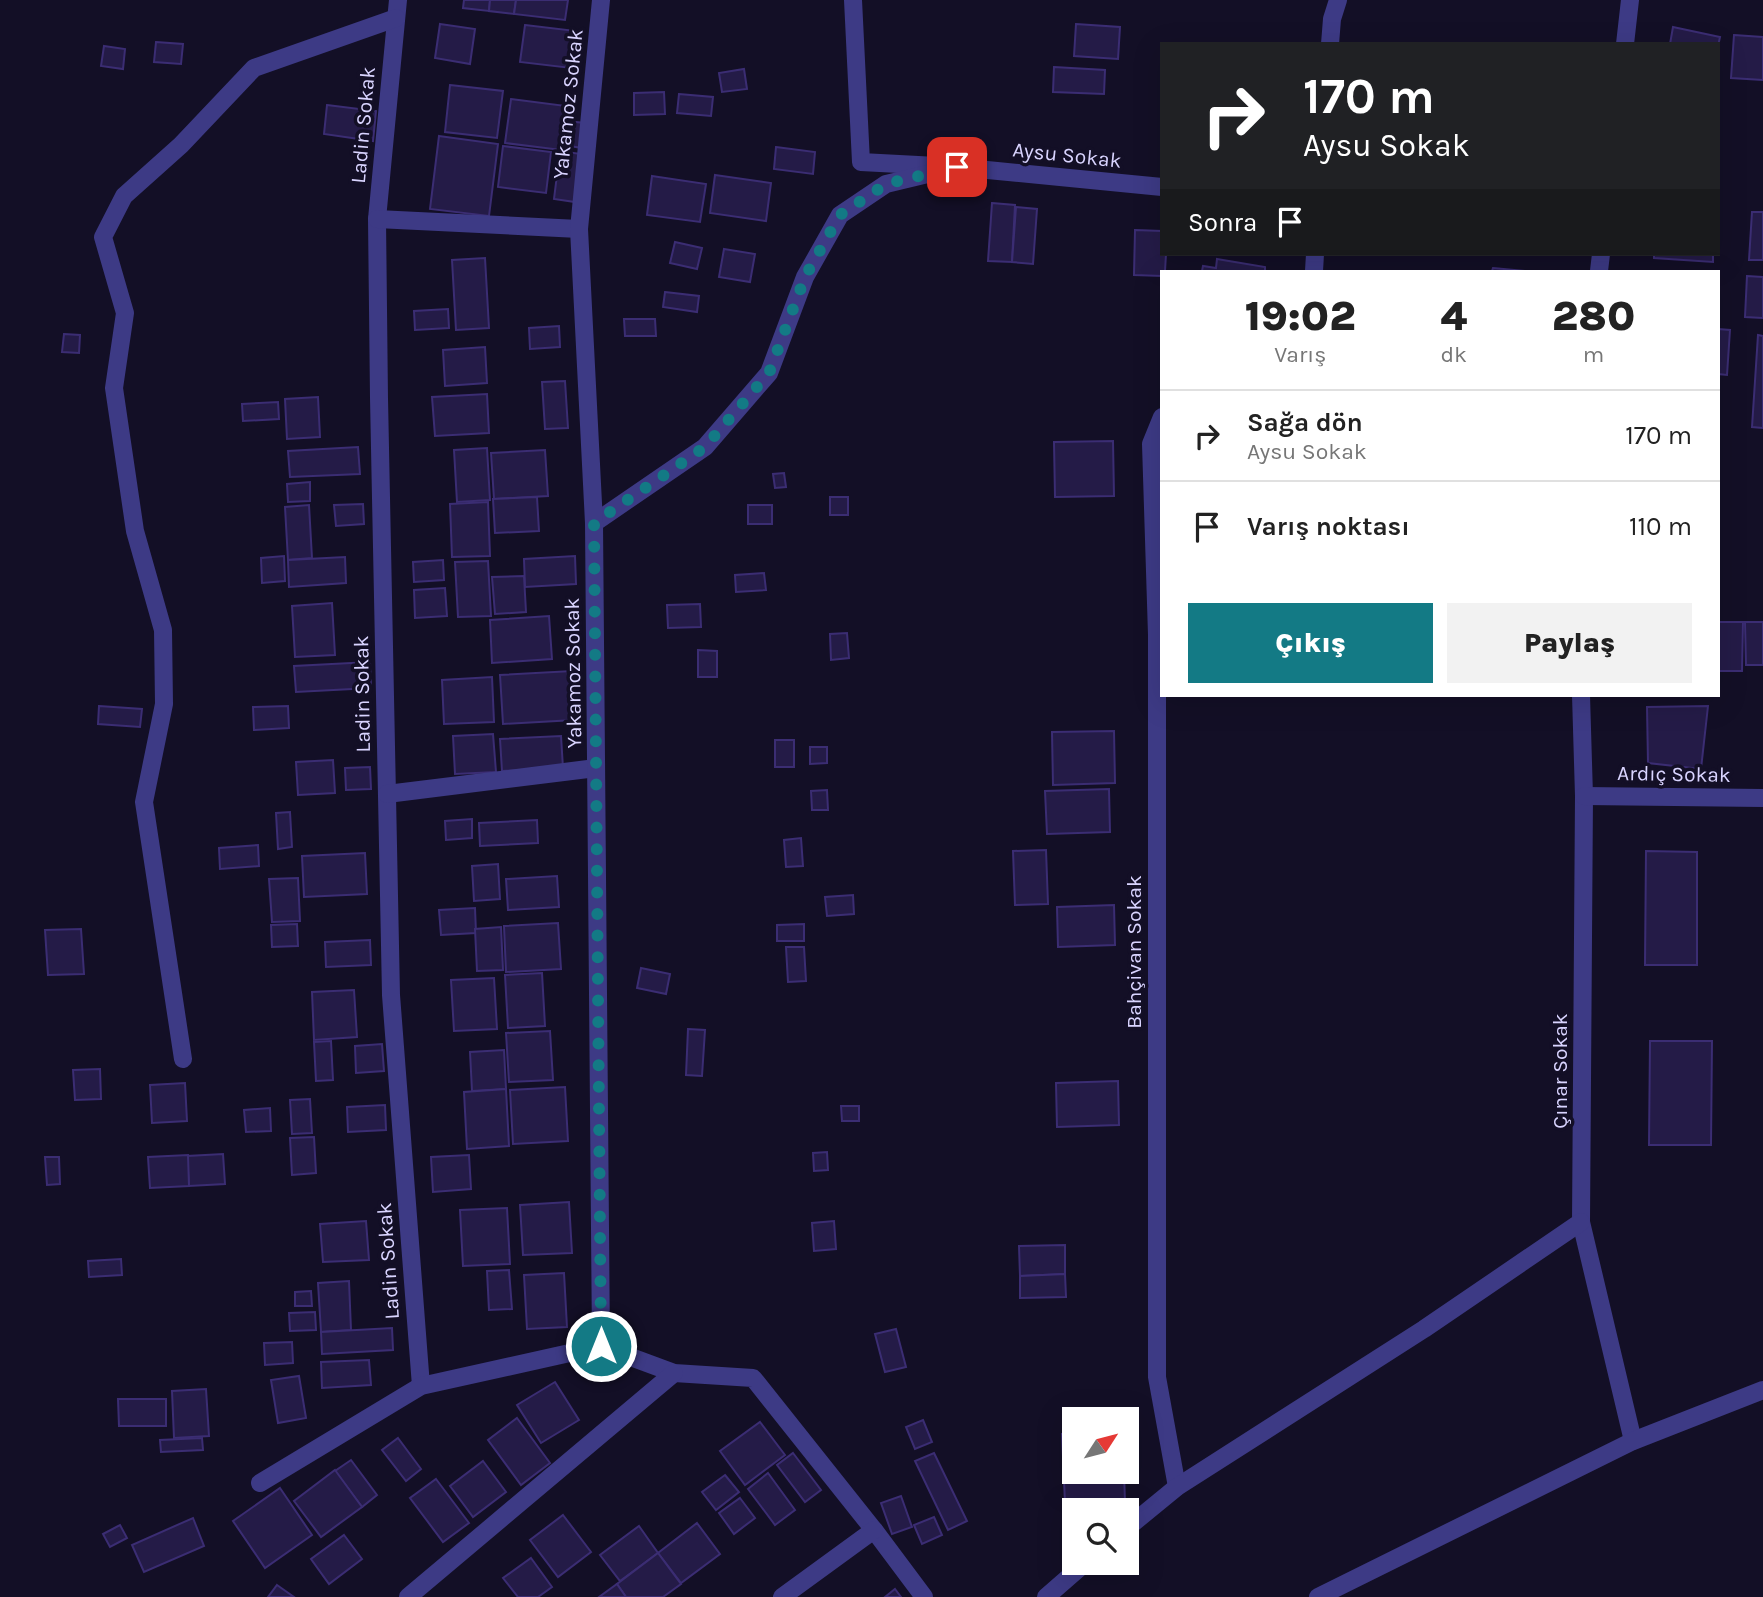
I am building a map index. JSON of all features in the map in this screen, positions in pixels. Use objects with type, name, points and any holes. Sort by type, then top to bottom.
[{"type":"street","name":"Yakamoz Sokak","points":[[601,0],[579,229],[594,523],[601,1346]]},
{"type":"street","points":[[853,0],[861,162],[957,167]]},
{"type":"street","points":[[1330,42],[1332,19],[1338,0]]},
{"type":"street","points":[[1625,42],[1630,0]]},
{"type":"street","points":[[183,1059],[144,802],[164,704],[163,630],[135,531],[114,388],[125,313],[103,237],[124,196],[181,145],[254,68],[397,9]]},
{"type":"street","name":"Ladin Sokak","points":[[397,9],[377,219],[387,794],[391,995],[421,1386]]},
{"type":"street","name":"Aysu Sokak","points":[[594,523],[705,447],[769,373],[805,277],[840,215],[886,184],[957,167],[1160,187]]},
{"type":"street","points":[[377,219],[579,229]]},
{"type":"street","name":"Bahçivan Sokak","points":[[1160,422],[1152,444],[1160,636],[1157,1377],[1177,1487]]},
{"type":"street","name":"Çınar Sokak","points":[[1581,697],[1584,796],[1581,1222],[1633,1441]]},
{"type":"street","points":[[387,794],[596,768]]},
{"type":"street","name":"Ardıç Sokak","points":[[1584,796],[1763,798]]},
{"type":"street","points":[[1139,1518],[1177,1487],[1424,1329],[1581,1222]]},
{"type":"street","points":[[260,1483],[421,1386],[601,1346],[674,1373],[753,1378],[924,1597]]},
{"type":"street","points":[[408,1597],[674,1373]]},
{"type":"street","points":[[1318,1597],[1633,1441],[1763,1390]]},
{"type":"street","points":[[782,1597],[874,1530]]},
{"type":"street","points":[[1046,1597],[1071,1575]]},
{"type":"building","points":[[464,0],[490,0],[489,11],[463,8]]},
{"type":"building","points":[[490,0],[516,0],[514,14],[489,11]]},
{"type":"building","points":[[516,0],[568,0],[565,20],[514,14]]},
{"type":"building","points":[[440,24],[475,29],[470,64],[435,58]]},
{"type":"building","points":[[1076,24],[1120,27],[1118,59],[1074,56]]},
{"type":"building","points":[[525,25],[576,31],[571,68],[520,62]]},
{"type":"building","points":[[1673,27],[1720,37],[1719,42],[1670,42]]},
{"type":"building","points":[[1734,35],[1763,37],[1763,80],[1731,78]]},
{"type":"building","points":[[156,42],[183,44],[181,64],[154,62]]},
{"type":"building","points":[[104,46],[125,49],[123,69],[101,66]]},
{"type":"building","points":[[1054,67],[1105,70],[1104,94],[1053,92]]},
{"type":"building","points":[[744,69],[747,89],[722,92],[719,73]]},
{"type":"building","points":[[450,85],[503,91],[497,138],[445,132]]},
{"type":"building","points":[[664,92],[665,114],[634,115],[634,93]]},
{"type":"building","points":[[679,94],[713,97],[711,116],[677,113]]},
{"type":"building","points":[[511,99],[566,106],[561,150],[505,143]]},
{"type":"building","points":[[327,105],[376,111],[373,141],[324,134]]},
{"type":"building","points":[[566,121],[585,123],[582,148],[563,145]]},
{"type":"building","points":[[439,136],[498,144],[489,216],[430,209]]},
{"type":"building","points":[[503,146],[551,152],[546,193],[498,187]]},
{"type":"building","points":[[776,147],[815,152],[813,174],[774,169]]},
{"type":"building","points":[[560,151],[581,154],[575,202],[554,199]]},
{"type":"building","points":[[715,175],[771,183],[766,221],[710,213]]},
{"type":"building","points":[[652,176],[706,184],[700,222],[647,215]]},
{"type":"building","points":[[992,203],[1015,205],[1012,262],[988,261]]},
{"type":"building","points":[[1016,207],[1037,209],[1033,264],[1012,262]]},
{"type":"building","points":[[1752,212],[1763,212],[1763,260],[1749,260]]},
{"type":"building","points":[[1135,230],[1160,231],[1160,256],[1166,256],[1165,270],[1160,270],[1160,276],[1134,275]]},
{"type":"building","points":[[675,242],[702,248],[697,269],[670,263]]},
{"type":"building","points":[[724,249],[755,254],[750,282],[719,277]]},
{"type":"building","points":[[1713,256],[1713,262],[1654,258]]},
{"type":"building","points":[[485,258],[489,328],[456,330],[452,260]]},
{"type":"building","points":[[1217,259],[1265,267],[1265,270],[1202,270],[1203,266],[1216,268]]},
{"type":"building","points":[[1747,276],[1763,277],[1763,318],[1745,317]]},
{"type":"building","points":[[665,292],[699,296],[697,312],[663,307]]},
{"type":"building","points":[[448,309],[449,328],[415,330],[414,311]]},
{"type":"building","points":[[624,319],[655,319],[656,336],[625,336]]},
{"type":"building","points":[[559,326],[560,347],[530,349],[529,328]]},
{"type":"building","points":[[1720,329],[1730,330],[1727,375],[1720,374]]},
{"type":"building","points":[[64,334],[80,335],[79,353],[62,352]]},
{"type":"building","points":[[1758,335],[1763,336],[1763,428],[1752,427]]},
{"type":"building","points":[[485,347],[487,383],[445,386],[443,350]]},
{"type":"building","points":[[565,381],[568,428],[545,429],[542,382]]},
{"type":"building","points":[[487,394],[489,433],[435,436],[432,397]]},
{"type":"building","points":[[318,397],[320,437],[287,439],[285,399]]},
{"type":"building","points":[[278,402],[279,419],[243,421],[242,404]]},
{"type":"building","points":[[1113,441],[1114,496],[1055,497],[1054,442]]},
{"type":"building","points":[[358,447],[360,474],[290,477],[288,451]]},
{"type":"building","points":[[487,448],[490,500],[457,502],[454,450]]},
{"type":"building","points":[[545,450],[548,496],[494,499],[491,453]]},
{"type":"building","points":[[784,473],[786,487],[775,488],[773,474]]},
{"type":"building","points":[[310,482],[310,501],[288,502],[287,484]]},
{"type":"building","points":[[537,497],[539,531],[495,533],[493,499]]},
{"type":"building","points":[[830,497],[848,497],[848,515],[830,515]]},
{"type":"building","points":[[488,502],[490,556],[452,557],[450,504]]},
{"type":"building","points":[[363,504],[364,524],[336,526],[334,505]]},
{"type":"building","points":[[309,505],[312,558],[288,560],[285,507]]},
{"type":"building","points":[[748,505],[772,505],[772,524],[748,524]]},
{"type":"building","points":[[284,556],[285,581],[262,583],[261,558]]},
{"type":"building","points":[[575,556],[576,584],[525,587],[524,559]]},
{"type":"building","points":[[345,557],[346,583],[289,587],[288,560]]},
{"type":"building","points":[[443,560],[444,580],[414,582],[413,562]]},
{"type":"building","points":[[488,561],[491,616],[458,617],[455,562]]},
{"type":"building","points":[[764,573],[766,590],[736,592],[735,575]]},
{"type":"building","points":[[524,576],[526,612],[495,614],[492,577]]},
{"type":"building","points":[[445,588],[447,616],[415,618],[414,590]]},
{"type":"building","points":[[332,603],[335,655],[295,657],[292,606]]},
{"type":"building","points":[[700,604],[701,627],[668,628],[667,605]]},
{"type":"building","points":[[549,616],[552,659],[492,663],[490,620]]},
{"type":"building","points":[[1720,622],[1743,622],[1742,671],[1720,671]]},
{"type":"building","points":[[1745,622],[1763,622],[1763,665],[1746,665]]},
{"type":"building","points":[[847,633],[849,658],[831,660],[830,634]]},
{"type":"building","points":[[698,650],[717,651],[717,677],[698,677]]},
{"type":"building","points":[[370,662],[371,688],[296,692],[294,666]]},
{"type":"building","points":[[572,671],[574,720],[503,724],[500,675]]},
{"type":"building","points":[[492,677],[494,722],[444,724],[442,680]]},
{"type":"building","points":[[99,706],[142,709],[140,727],[98,724]]},
{"type":"building","points":[[288,706],[289,728],[254,730],[253,707]]},
{"type":"building","points":[[1708,706],[1701,769],[1648,763],[1647,707]]},
{"type":"building","points":[[1114,731],[1115,783],[1053,785],[1052,732]]},
{"type":"building","points":[[493,734],[496,772],[455,774],[453,736]]},
{"type":"building","points":[[561,736],[563,768],[502,771],[500,739]]},
{"type":"building","points":[[775,740],[794,740],[794,767],[775,767]]},
{"type":"building","points":[[810,747],[827,747],[827,763],[810,764]]},
{"type":"building","points":[[333,760],[335,793],[298,795],[296,762]]},
{"type":"building","points":[[370,767],[371,789],[346,790],[345,768]]},
{"type":"building","points":[[1109,789],[1110,832],[1047,834],[1045,791]]},
{"type":"building","points":[[827,790],[828,810],[812,810],[811,791]]},
{"type":"building","points":[[290,812],[292,847],[278,849],[276,813]]},
{"type":"building","points":[[472,819],[472,838],[446,840],[445,821]]},
{"type":"building","points":[[537,820],[538,843],[480,846],[479,823]]},
{"type":"building","points":[[801,838],[803,866],[786,867],[784,840]]},
{"type":"building","points":[[258,845],[259,866],[220,869],[219,848]]},
{"type":"building","points":[[1046,850],[1048,904],[1015,905],[1013,851]]},
{"type":"building","points":[[1646,851],[1697,852],[1697,965],[1645,965]]},
{"type":"building","points":[[365,853],[367,894],[304,897],[302,856]]},
{"type":"building","points":[[498,864],[500,899],[474,901],[472,866]]},
{"type":"building","points":[[557,876],[559,907],[508,910],[506,879]]},
{"type":"building","points":[[298,878],[300,921],[272,922],[269,879]]},
{"type":"building","points":[[853,895],[854,914],[827,916],[825,897]]},
{"type":"building","points":[[1114,905],[1115,945],[1058,947],[1057,907]]},
{"type":"building","points":[[475,908],[476,933],[441,935],[439,910]]},
{"type":"building","points":[[558,923],[561,969],[506,972],[504,926]]},
{"type":"building","points":[[297,924],[298,946],[272,947],[271,925]]},
{"type":"building","points":[[804,924],[804,941],[777,941],[777,925]]},
{"type":"building","points":[[501,927],[503,970],[477,971],[475,929]]},
{"type":"building","points":[[81,929],[84,974],[48,975],[45,930]]},
{"type":"building","points":[[370,940],[371,965],[326,967],[325,942]]},
{"type":"building","points":[[786,947],[804,947],[806,981],[788,982]]},
{"type":"building","points":[[641,968],[670,974],[666,994],[637,988]]},
{"type":"building","points":[[542,973],[545,1026],[508,1028],[505,975]]},
{"type":"building","points":[[494,978],[497,1029],[454,1031],[451,980]]},
{"type":"building","points":[[354,990],[357,1037],[314,1040],[312,992]]},
{"type":"building","points":[[688,1029],[705,1030],[702,1076],[686,1075]]},
{"type":"building","points":[[550,1031],[553,1080],[509,1082],[506,1033]]},
{"type":"building","points":[[331,1041],[333,1080],[316,1081],[314,1042]]},
{"type":"building","points":[[1650,1041],[1712,1041],[1711,1145],[1649,1145]]},
{"type":"building","points":[[382,1044],[384,1071],[356,1073],[355,1046]]},
{"type":"building","points":[[504,1050],[506,1089],[472,1091],[470,1052]]},
{"type":"building","points":[[100,1069],[101,1099],[75,1100],[73,1070]]},
{"type":"building","points":[[1118,1081],[1119,1125],[1057,1127],[1056,1083]]},
{"type":"building","points":[[185,1083],[187,1121],[152,1123],[150,1085]]},
{"type":"building","points":[[565,1087],[568,1141],[513,1144],[510,1090]]},
{"type":"building","points":[[506,1089],[509,1146],[467,1149],[464,1092]]},
{"type":"building","points":[[310,1099],[312,1133],[292,1134],[290,1100]]},
{"type":"building","points":[[385,1105],[386,1130],[348,1132],[347,1107]]},
{"type":"building","points":[[841,1106],[859,1106],[859,1121],[842,1121]]},
{"type":"building","points":[[270,1108],[271,1131],[246,1132],[244,1110]]},
{"type":"building","points":[[314,1137],[316,1173],[292,1175],[290,1138]]},
{"type":"building","points":[[827,1152],[828,1170],[814,1171],[813,1153]]},
{"type":"building","points":[[223,1154],[225,1184],[189,1186],[187,1156]]},
{"type":"building","points":[[188,1155],[189,1186],[150,1188],[148,1157]]},
{"type":"building","points":[[469,1155],[471,1189],[433,1192],[431,1157]]},
{"type":"building","points":[[45,1157],[59,1157],[60,1184],[47,1185]]},
{"type":"building","points":[[569,1202],[572,1253],[523,1255],[520,1205]]},
{"type":"building","points":[[507,1208],[510,1264],[463,1266],[460,1210]]},
{"type":"building","points":[[366,1221],[369,1260],[323,1262],[320,1224]]},
{"type":"building","points":[[834,1221],[836,1249],[814,1251],[812,1223]]},
{"type":"building","points":[[1065,1245],[1065,1274],[1020,1276],[1019,1246]]},
{"type":"building","points":[[121,1259],[122,1275],[89,1277],[88,1261]]},
{"type":"building","points":[[509,1270],[512,1309],[489,1310],[487,1271]]},
{"type":"building","points":[[564,1273],[567,1327],[527,1329],[524,1275]]},
{"type":"building","points":[[1065,1274],[1066,1297],[1020,1298],[1020,1276]]},
{"type":"building","points":[[349,1281],[351,1330],[321,1332],[318,1283]]},
{"type":"building","points":[[311,1291],[312,1306],[295,1306],[295,1292]]},
{"type":"building","points":[[315,1312],[316,1330],[290,1331],[289,1313]]},
{"type":"building","points":[[392,1328],[393,1350],[322,1354],[321,1332]]},
{"type":"building","points":[[896,1329],[906,1367],[885,1372],[875,1334]]},
{"type":"building","points":[[292,1342],[293,1363],[265,1365],[264,1343]]},
{"type":"building","points":[[369,1360],[371,1385],[322,1388],[321,1362]]},
{"type":"building","points":[[299,1376],[306,1418],[278,1423],[271,1380]]},
{"type":"building","points":[[555,1382],[579,1420],[541,1443],[517,1405]]},
{"type":"building","points":[[206,1389],[209,1436],[174,1438],[172,1391]]},
{"type":"building","points":[[118,1399],[166,1399],[166,1426],[119,1426]]},
{"type":"building","points":[[517,1418],[550,1463],[521,1485],[488,1440]]},
{"type":"building","points":[[923,1420],[932,1442],[915,1449],[906,1427]]},
{"type":"building","points":[[760,1422],[785,1455],[745,1485],[720,1451]]},
{"type":"building","points":[[202,1438],[203,1450],[161,1452],[160,1440]]},
{"type":"building","points":[[398,1438],[421,1469],[406,1481],[382,1450]]},
{"type":"building","points":[[793,1453],[821,1490],[805,1502],[777,1465]]},
{"type":"building","points":[[934,1453],[967,1521],[948,1530],[915,1461]]},
{"type":"building","points":[[351,1460],[377,1495],[362,1507],[335,1471]]},
{"type":"building","points":[[483,1461],[506,1492],[473,1517],[450,1486]]},
{"type":"building","points":[[335,1470],[362,1507],[321,1537],[294,1501]]},
{"type":"building","points":[[768,1473],[795,1510],[775,1525],[748,1489]]},
{"type":"building","points":[[725,1475],[739,1492],[716,1510],[702,1492]]},
{"type":"building","points":[[436,1479],[469,1523],[443,1542],[410,1498]]},
{"type":"building","points":[[1064,1484],[1124,1484],[1125,1498],[1065,1498]]},
{"type":"building","points":[[280,1488],[312,1535],[265,1568],[233,1521]]},
{"type":"building","points":[[901,1496],[912,1527],[892,1534],[881,1503]]},
{"type":"building","points":[[740,1498],[755,1518],[734,1534],[719,1513]]},
{"type":"building","points":[[563,1515],[591,1552],[558,1577],[530,1540]]},
{"type":"building","points":[[934,1517],[942,1535],[922,1544],[914,1525]]},
{"type":"building","points":[[193,1518],[204,1546],[144,1572],[132,1545]]},
{"type":"building","points":[[697,1523],[720,1554],[681,1583],[658,1553]]},
{"type":"building","points":[[120,1525],[127,1538],[110,1547],[103,1534]]},
{"type":"building","points":[[639,1526],[658,1553],[620,1581],[600,1555]]},
{"type":"building","points":[[344,1535],[362,1559],[329,1584],[311,1559]]},
{"type":"building","points":[[658,1553],[681,1584],[663,1597],[626,1597],[617,1584]]},
{"type":"building","points":[[531,1558],[552,1587],[538,1597],[518,1597],[503,1578]]},
{"type":"building","points":[[617,1584],[626,1597],[599,1597]]},
{"type":"building","points":[[277,1585],[294,1597],[268,1597]]},
{"type":"building","points":[[895,1589],[901,1597],[885,1597]]},
{"type":"route","points":[[601,1346],[594,523],[705,447],[769,373],[805,277],[840,215],[886,184],[957,167]]}]
